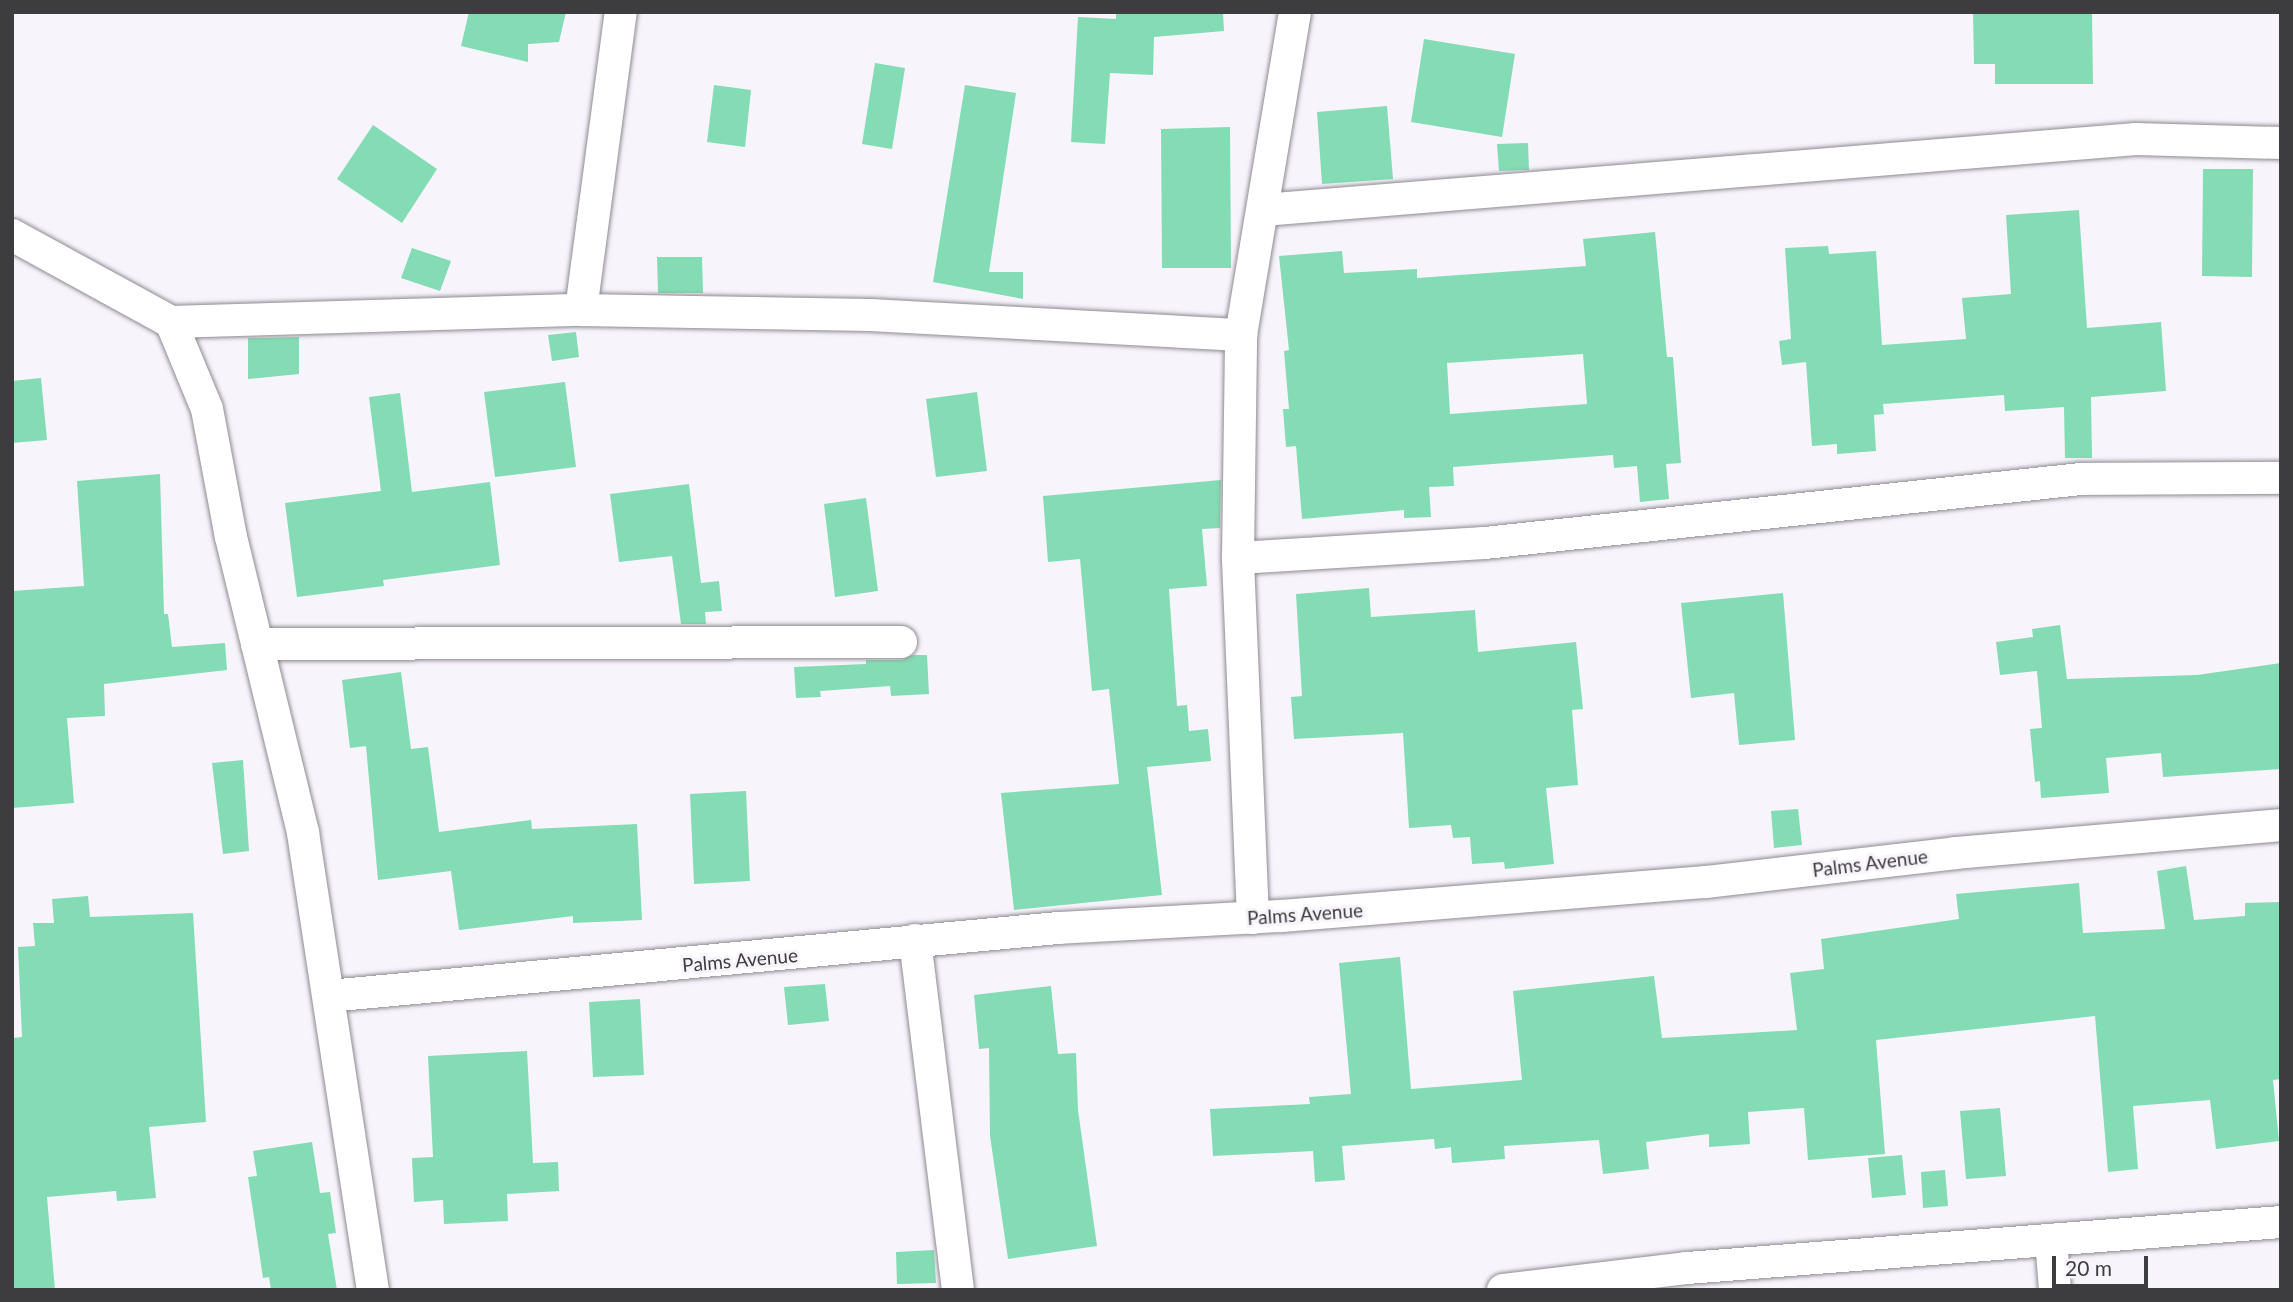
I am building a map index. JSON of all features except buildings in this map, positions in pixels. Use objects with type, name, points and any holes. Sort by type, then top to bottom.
[{"type":"street","points":[[582,310],[621,12]]},
{"type":"street","points":[[1253,918],[1238,558],[1241,335],[1295,12]]},
{"type":"street","points":[[1263,210],[2136,139],[2281,143]]},
{"type":"street","points":[[12,234],[171,322],[582,310],[870,315],[1241,335]]},
{"type":"street","points":[[171,322],[207,409],[257,643],[303,833],[373,1290]]},
{"type":"street","points":[[1238,558],[1266,553],[1485,543],[2081,479],[2281,478]]},
{"type":"street","points":[[257,643],[901,642]]},
{"type":"street","name":"Palms Avenue","points":[[329,996],[915,940],[1253,918],[1706,882],[1955,853],[2281,825]]},
{"type":"street","points":[[915,940],[958,1290]]},
{"type":"street","points":[[1503,1290],[1687,1268],[2281,1222]]},
{"type":"street","points":[[2051,1240],[2054,1290]]}]
